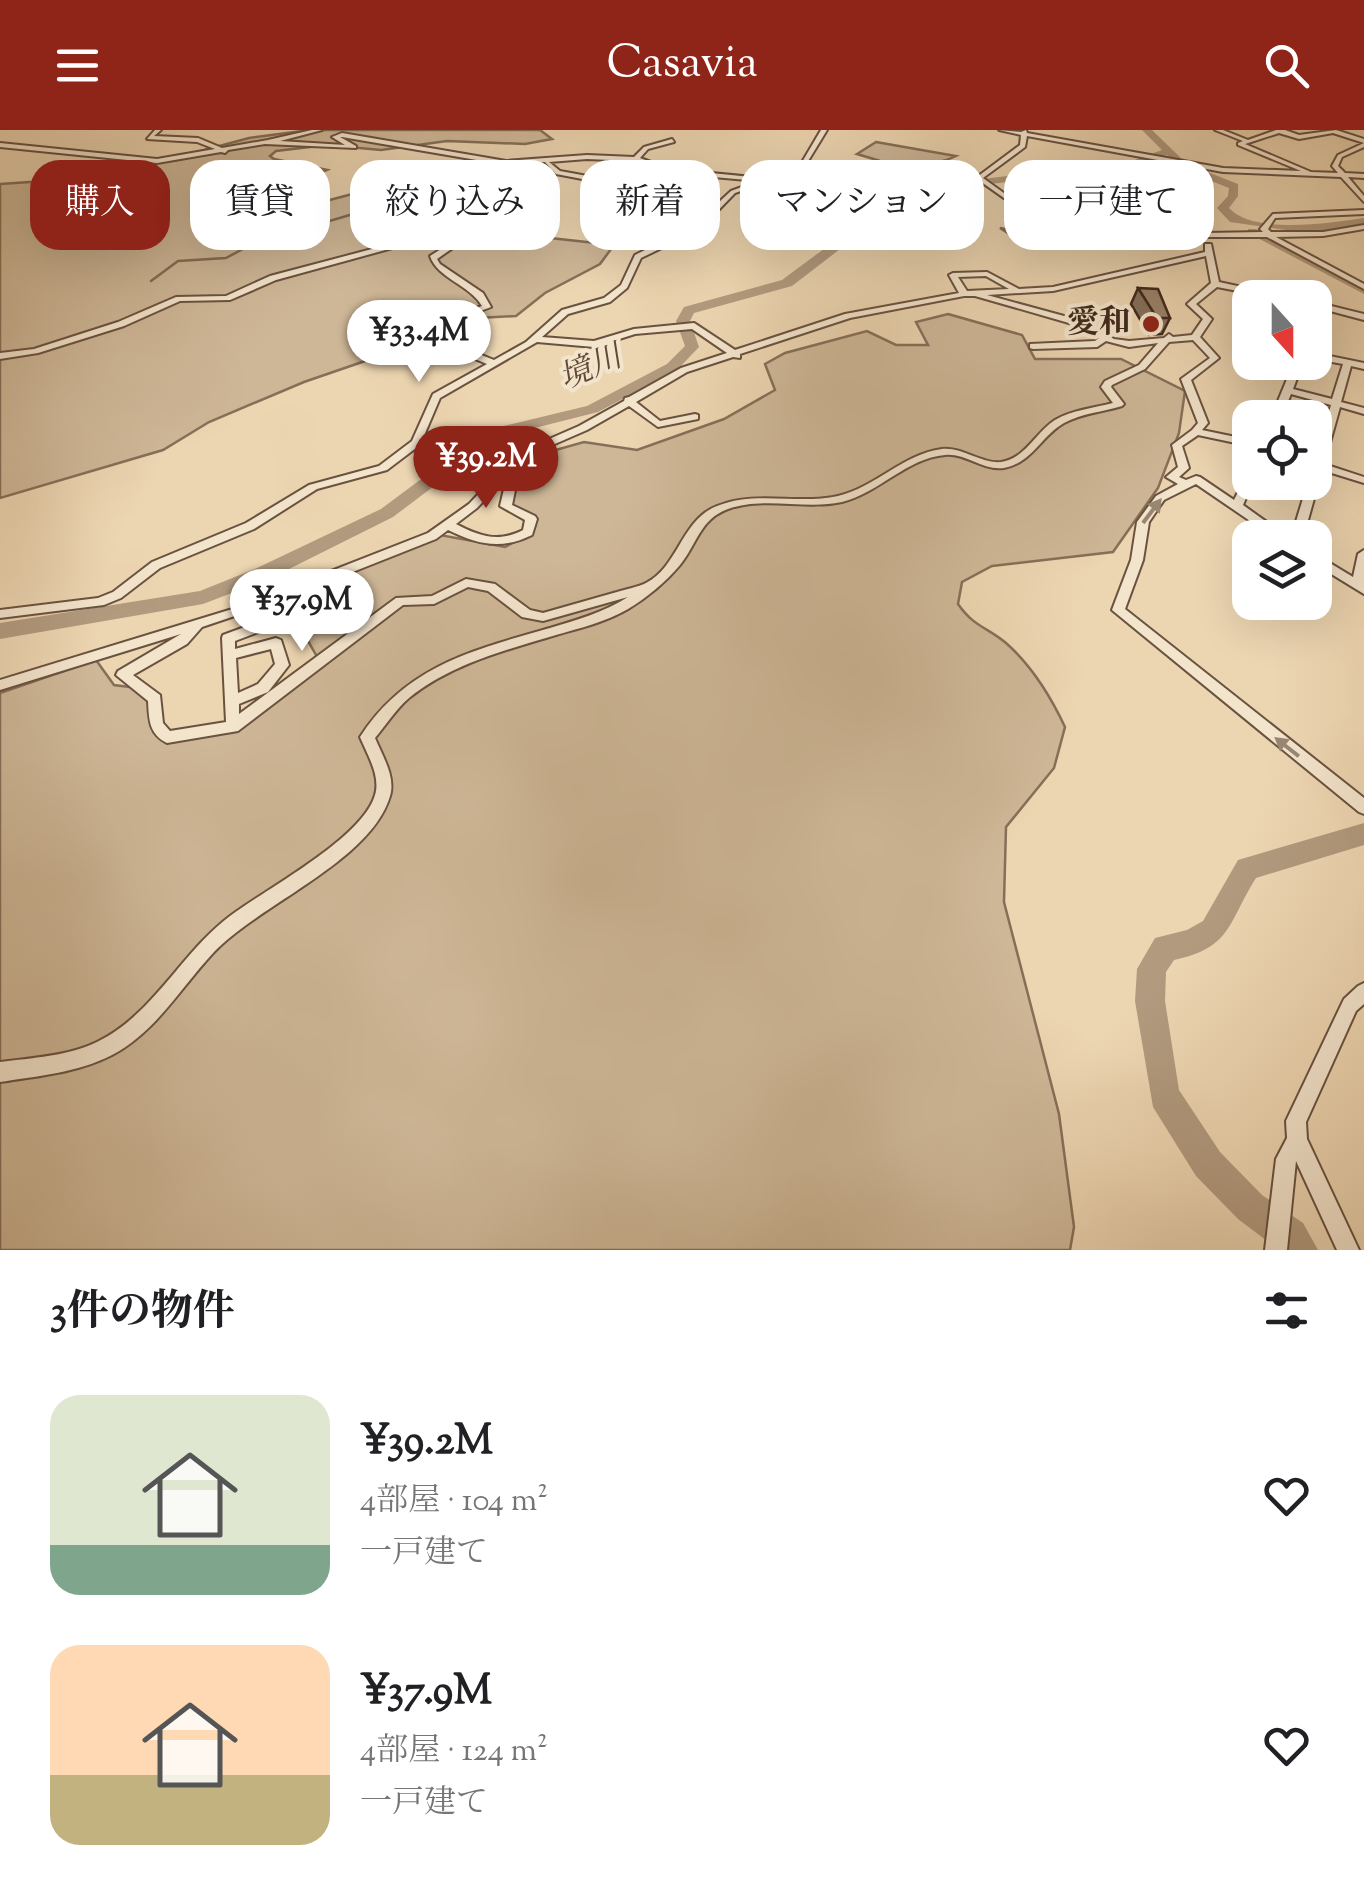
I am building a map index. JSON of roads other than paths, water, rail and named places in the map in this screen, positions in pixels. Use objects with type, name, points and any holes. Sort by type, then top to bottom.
[{"type":"street","points":[[158,130],[149,138],[198,140],[226,151]]},
{"type":"street","points":[[0,145],[144,161],[226,151],[319,130]]},
{"type":"street","points":[[806,160],[824,130]]},
{"type":"street","points":[[1002,130],[1196,166],[1364,176]]},
{"type":"street","points":[[1218,130],[1318,175]]},
{"type":"street","points":[[1224,138],[1242,142],[1280,130],[1300,137],[1333,131],[1364,143]]},
{"type":"street","points":[[984,181],[1022,146],[1024,132]]},
{"type":"street","points":[[268,142],[354,147],[335,137],[342,136],[487,160]]},
{"type":"street","points":[[636,158],[646,148],[672,141]]},
{"type":"street","points":[[1364,143],[1336,159],[1342,176],[1364,200]]},
{"type":"street","points":[[574,146],[587,156]]},
{"type":"street","points":[[560,161],[587,156],[636,158],[670,171],[740,178]]},
{"type":"street","points":[[0,614],[100,602],[117,595],[156,565],[250,526],[313,487],[383,468],[416,442],[436,396],[536,339],[565,312],[607,300],[624,286],[638,257],[696,228],[715,214],[714,205],[740,189]]},
{"type":"street","points":[[720,196],[737,202]]},
{"type":"street","points":[[1264,229],[1273,216],[1364,212]]},
{"type":"street","points":[[1214,234],[1264,229],[1322,234],[1364,227]]},
{"type":"street","points":[[1264,229],[1364,287]]},
{"type":"street","points":[[0,356],[35,351],[121,324],[179,299],[227,298],[272,278],[440,233],[450,236],[454,245],[433,258],[437,266],[480,295],[487,307],[440,322],[433,330],[448,345],[492,362]]},
{"type":"street","points":[[1208,250],[1214,284]]},
{"type":"street","points":[[0,685],[286,594],[450,526],[516,460],[540,443],[583,428],[684,370],[737,356],[848,316],[970,294],[1124,275],[1151,264],[1209,253]]},
{"type":"street","points":[[1016,291],[988,274],[953,276],[970,294],[1072,320],[1104,338],[1129,344],[1195,337],[1215,358],[1186,379],[1202,423],[1177,445],[1184,468],[1172,477],[1183,483]]},
{"type":"street","points":[[1214,284],[1232,287]]},
{"type":"street","points":[[1195,337],[1208,319],[1191,304],[1214,284]]},
{"type":"street","points":[[1332,309],[1364,317]]},
{"type":"street","points":[[536,339],[594,344],[690,325],[737,356]]},
{"type":"street","points":[[0,1072],[68,1062],[106,1048],[137,1024],[222,932],[360,830],[382,798],[383,776],[367,737],[406,692],[468,658],[590,622],[633,602],[676,561],[693,525],[721,508],[742,502],[838,499],[865,492],[912,459],[945,452],[961,452],[990,465],[1021,458],[1057,422],[1092,407],[1119,404],[1106,387],[1108,383],[1142,367],[1169,337]]},
{"type":"street","points":[[1033,346],[1097,344],[1104,338]]},
{"type":"street","points":[[1332,359],[1364,366]]},
{"type":"street","points":[[1332,416],[1348,362]]},
{"type":"street","points":[[1283,400],[1291,380]]},
{"type":"street","points":[[1287,390],[1364,411]]},
{"type":"street","points":[[628,400],[658,424],[695,417]]},
{"type":"street","points":[[1196,432],[1232,439]]},
{"type":"street","points":[[450,526],[489,544],[502,544],[528,532],[531,519],[506,506],[516,460]]},
{"type":"street","points":[[1332,470],[1364,480]]},
{"type":"street","points":[[1258,520],[1196,478],[1183,483],[1160,498],[1143,522],[1137,560],[1118,610],[1364,807]]},
{"type":"street","points":[[1238,506],[1241,500]]},
{"type":"street","points":[[1332,569],[1360,587],[1364,554]]},
{"type":"street","points":[[196,625],[182,641],[123,676],[155,699],[156,725],[167,737],[241,725],[370,620],[400,601],[434,600],[466,583],[491,587],[526,614],[543,617],[644,588]]},
{"type":"street","points":[[233,726],[228,638],[282,618],[286,594]]},
{"type":"street","points":[[229,655],[276,643],[282,665],[262,688],[232,701]]},
{"type":"street","points":[[1276,1250],[1286,1159],[1297,1140],[1302,1103],[1350,1005],[1364,992]]},
{"type":"street","points":[[1297,1140],[1348,1250]]},
{"type":"waterway","points":[[1147,130],[1183,166],[1234,186],[1233,196],[1223,208],[1234,220],[1307,230],[1364,221]]},
{"type":"waterway","name":"境川","points":[[0,631],[203,597],[264,573],[387,513],[493,433],[592,409],[672,367],[692,347],[683,321],[689,310],[787,283],[840,243],[945,186],[1134,164],[1166,152]]},
{"type":"waterway","points":[[151,281],[178,261],[226,258],[254,243],[350,215]]},
{"type":"waterway","points":[[1252,231],[1364,290]]},
{"type":"waterway","points":[[1300,1250],[1290,1236],[1250,1207],[1208,1164],[1164,1096],[1150,1001],[1152,969],[1165,948],[1187,944],[1212,931],[1247,869],[1364,834]]},
{"type":"place","name":"愛和","points":[[1151,324]]}]
